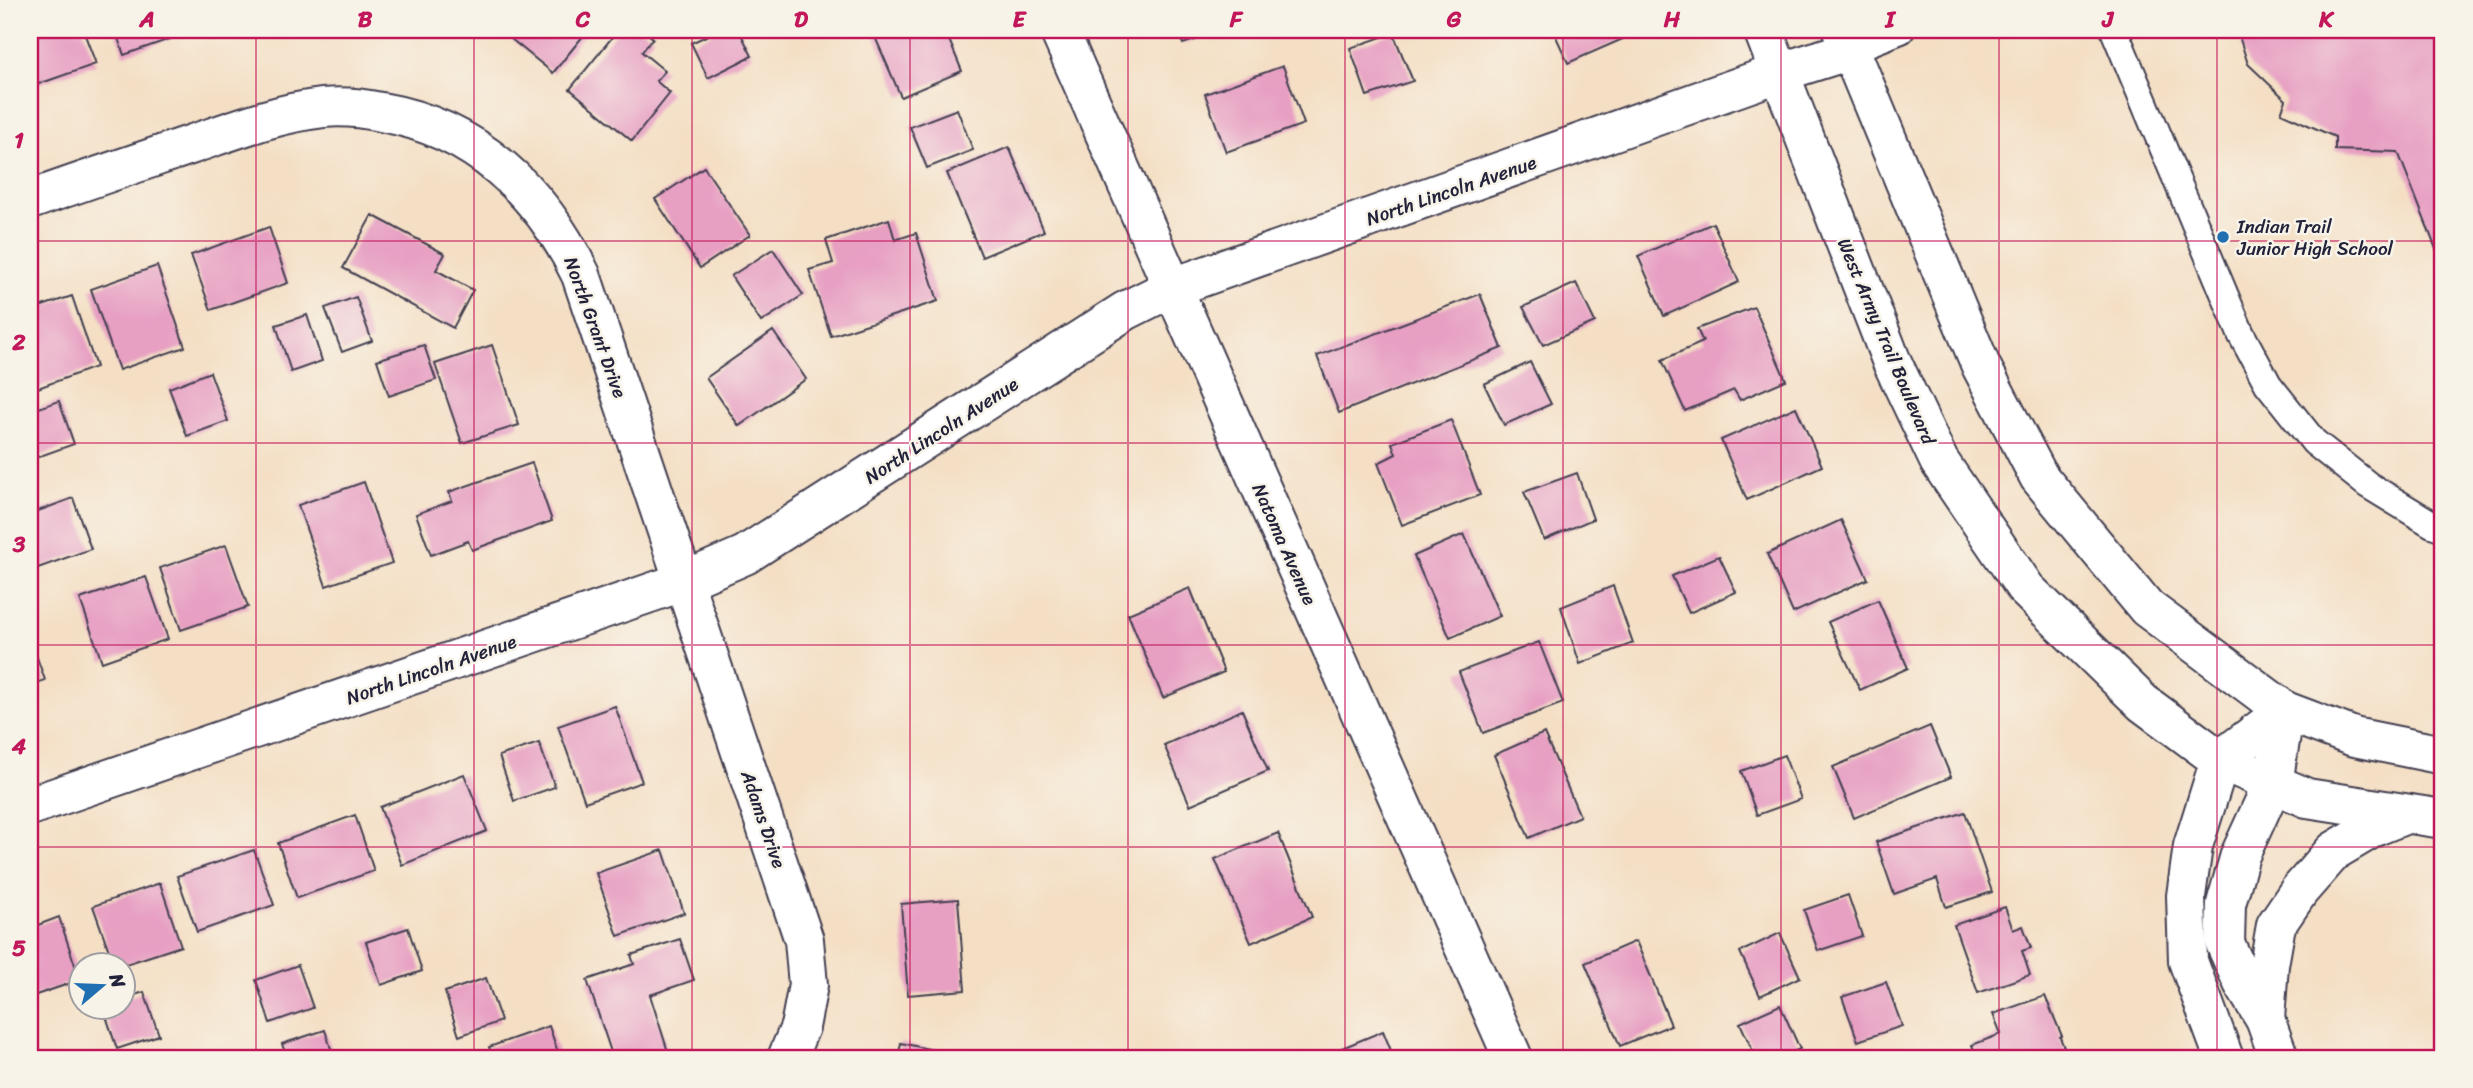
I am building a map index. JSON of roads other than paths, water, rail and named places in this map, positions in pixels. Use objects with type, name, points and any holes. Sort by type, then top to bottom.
[{"type":"street","name":"Natoma Avenue","points":[[1059,30],[1513,1058]]},
{"type":"street","name":"West Army Trail Boulevard","points":[[1763,30],[1891,360],[1939,461],[2026,589],[2143,703],[2220,760],[2307,798],[2425,817]]},
{"type":"street","name":"North Lincoln Avenue","points":[[30,806],[685,582],[746,555],[1125,312],[1171,288],[1778,73],[1846,40]]},
{"type":"street","points":[[1846,40],[1981,366],[2039,477],[2147,608],[2285,711],[2354,737],[2443,755]]},
{"type":"street","name":"North Grant Drive","points":[[30,200],[268,118],[326,107],[361,108],[401,115],[430,124],[469,145],[500,165],[525,189],[566,244],[581,275],[685,582]]},
{"type":"street","name":"Adams Drive","points":[[685,582],[804,940],[808,985],[800,1027],[787,1058]]},
{"type":"street","points":[[2224,1058],[2188,961],[2186,896],[2193,846],[2220,760],[2285,711]]},
{"type":"street","points":[[2279,1058],[2265,1019],[2243,983],[2225,943],[2226,904],[2240,855],[2273,783],[2285,711]]},
{"type":"street","points":[[2265,1019],[2269,965],[2276,925],[2299,891],[2334,851],[2376,826],[2425,817]]},
{"type":"lane","points":[[1846,40],[1901,30]]},
{"type":"lane","points":[[2115,30],[2241,334],[2268,384],[2314,442],[2368,485],[2443,528]]},
{"type":"place","name":"Indian Trail Junior High School","points":[[2223,237]]}]
